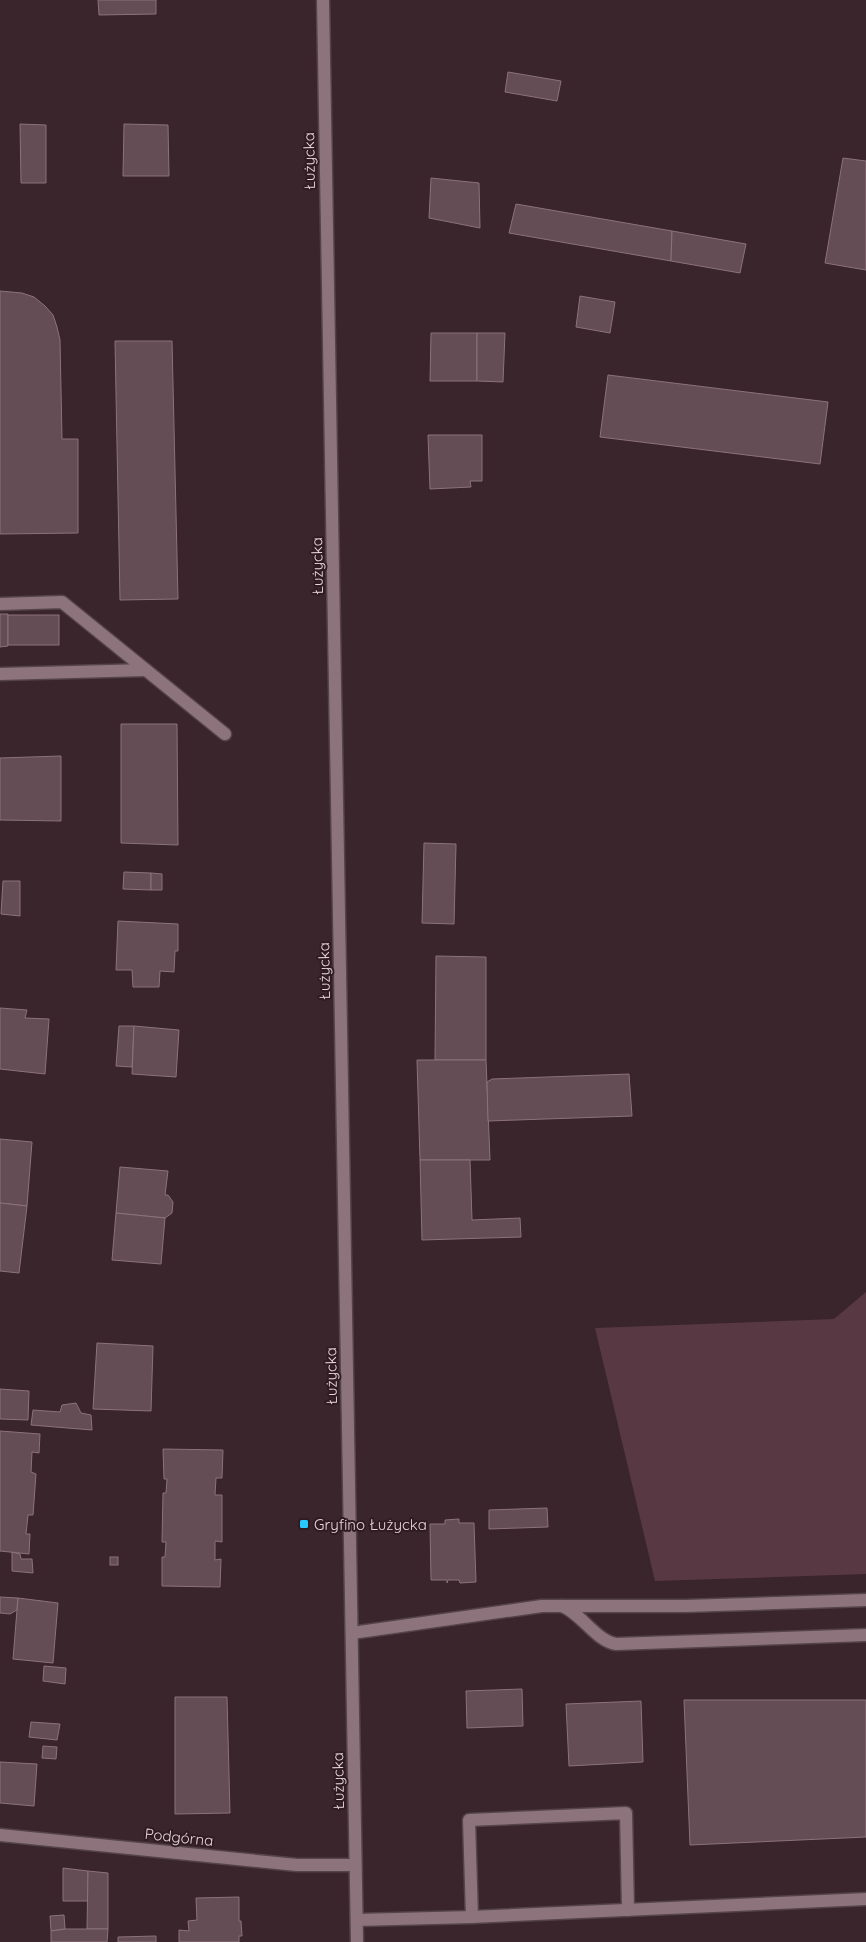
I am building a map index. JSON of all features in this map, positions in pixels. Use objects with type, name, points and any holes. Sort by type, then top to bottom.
[{"type":"street","name":"Łużycka","points":[[323,0],[357,1942]]},
{"type":"street","points":[[0,604],[62,602],[225,734]]},
{"type":"street","points":[[0,674],[146,670]]},
{"type":"street","points":[[352,1633],[542,1606],[686,1606],[866,1600]]},
{"type":"street","points":[[562,1606],[572,1611],[611,1643],[616,1644],[866,1635]]},
{"type":"street","points":[[472,1917],[469,1820],[479,1819],[626,1813],[628,1910]]},
{"type":"street","name":"Podgórna","points":[[0,1836],[297,1865],[355,1865]]},
{"type":"street","points":[[357,1920],[472,1917],[866,1899]]},
{"type":"shaded area","points":[[866,1292],[866,1574],[655,1581],[595,1328],[834,1319]]},
{"type":"building","points":[[98,0],[156,0],[156,14],[99,15]]},
{"type":"building","points":[[508,72],[561,81],[557,101],[505,92]]},
{"type":"building","points":[[20,124],[46,125],[46,183],[21,183]]},
{"type":"building","points":[[124,124],[168,125],[169,176],[123,176]]},
{"type":"building","points":[[843,158],[866,161],[866,270],[825,263]]},
{"type":"building","points":[[431,178],[479,183],[480,228],[429,218]]},
{"type":"building","points":[[516,204],[672,231],[671,261],[509,233]]},
{"type":"building","points":[[672,231],[746,244],[740,273],[671,261]]},
{"type":"building","points":[[0,291],[22,293],[34,297],[53,315],[57,327],[60,340],[62,439],[78,439],[78,533],[0,534]]},
{"type":"building","points":[[580,296],[615,302],[610,333],[576,327]]},
{"type":"building","points":[[431,333],[477,333],[477,381],[430,381]]},
{"type":"building","points":[[477,333],[505,333],[503,382],[477,381]]},
{"type":"building","points":[[115,341],[172,341],[178,599],[120,600]]},
{"type":"building","points":[[608,375],[828,402],[820,464],[600,437]]},
{"type":"building","points":[[428,435],[482,435],[482,481],[470,481],[471,487],[430,489]]},
{"type":"building","points":[[0,614],[8,614],[8,646],[0,647]]},
{"type":"building","points":[[8,615],[59,615],[59,645],[8,645]]},
{"type":"building","points":[[121,724],[177,724],[178,845],[121,843]]},
{"type":"building","points":[[61,756],[61,821],[0,820],[0,758]]},
{"type":"building","points":[[424,843],[456,844],[454,924],[422,923]]},
{"type":"building","points":[[124,872],[151,873],[151,890],[123,889]]},
{"type":"building","points":[[151,873],[162,874],[162,890],[151,890]]},
{"type":"building","points":[[3,881],[20,881],[20,916],[1,914]]},
{"type":"building","points":[[118,921],[178,924],[178,951],[175,951],[174,972],[160,971],[159,987],[133,987],[132,970],[116,970]]},
{"type":"building","points":[[436,956],[486,957],[486,1060],[435,1060]]},
{"type":"building","points":[[0,1008],[27,1010],[25,1018],[49,1019],[45,1074],[0,1069]]},
{"type":"building","points":[[119,1026],[134,1026],[132,1067],[116,1066]]},
{"type":"building","points":[[134,1026],[179,1030],[176,1077],[132,1074]]},
{"type":"building","points":[[417,1060],[486,1060],[490,1160],[420,1160]]},
{"type":"building","points":[[629,1074],[632,1116],[488,1121],[487,1082],[492,1079]]},
{"type":"building","points":[[0,1139],[32,1142],[27,1206],[0,1203]]},
{"type":"building","points":[[420,1160],[470,1160],[472,1220],[520,1218],[521,1237],[422,1240]]},
{"type":"building","points":[[120,1167],[168,1171],[165,1195],[168,1195],[173,1202],[172,1213],[165,1218],[116,1213]]},
{"type":"building","points":[[0,1203],[27,1206],[19,1273],[0,1271]]},
{"type":"building","points":[[116,1213],[165,1218],[161,1264],[112,1260]]},
{"type":"building","points":[[97,1343],[153,1346],[151,1411],[93,1409]]},
{"type":"building","points":[[0,1389],[29,1391],[28,1420],[0,1419]]},
{"type":"building","points":[[76,1403],[81,1413],[91,1415],[92,1430],[31,1425],[33,1410],[60,1412],[62,1405]]},
{"type":"building","points":[[0,1431],[40,1434],[39,1453],[32,1452],[31,1472],[36,1474],[33,1515],[28,1515],[26,1534],[30,1534],[29,1554],[0,1551]]},
{"type":"building","points":[[163,1449],[223,1450],[222,1478],[216,1478],[215,1495],[222,1495],[222,1542],[215,1541],[215,1560],[221,1559],[220,1587],[162,1586],[162,1557],[165,1557],[166,1542],[162,1542],[163,1493],[166,1493],[167,1479],[164,1479]]},
{"type":"building","points":[[547,1508],[548,1527],[489,1529],[489,1510]]},
{"type":"building","points":[[459,1519],[459,1523],[474,1523],[476,1582],[460,1583],[459,1580],[448,1580],[447,1583],[447,1580],[431,1580],[430,1524],[445,1524],[445,1520]]},
{"type":"building","points":[[12,1552],[20,1554],[21,1559],[32,1559],[33,1573],[12,1571]]},
{"type":"building","points":[[110,1557],[118,1557],[118,1565],[110,1565]]},
{"type":"building","points":[[0,1597],[18,1598],[17,1610],[10,1614],[0,1613]]},
{"type":"building","points":[[18,1598],[58,1603],[53,1663],[13,1659]]},
{"type":"building","points":[[44,1666],[66,1668],[65,1684],[43,1681]]},
{"type":"building","points":[[522,1689],[523,1726],[467,1728],[466,1691]]},
{"type":"building","points":[[175,1697],[227,1697],[230,1813],[175,1814]]},
{"type":"building","points":[[684,1700],[866,1700],[866,1837],[690,1845]]},
{"type":"building","points":[[641,1701],[643,1762],[569,1766],[566,1704]]},
{"type":"building","points":[[31,1722],[60,1724],[57,1740],[29,1737]]},
{"type":"building","points":[[43,1746],[57,1747],[56,1759],[42,1758]]},
{"type":"building","points":[[0,1762],[37,1764],[34,1806],[0,1803]]},
{"type":"building","points":[[63,1868],[88,1871],[88,1901],[63,1901]]},
{"type":"building","points":[[88,1871],[108,1873],[108,1929],[87,1929]]},
{"type":"building","points":[[239,1897],[239,1921],[241,1921],[242,1936],[239,1936],[239,1942],[179,1942],[179,1930],[189,1931],[188,1921],[197,1920],[196,1898]]},
{"type":"building","points":[[64,1915],[65,1929],[51,1931],[50,1916]]},
{"type":"building","points":[[65,1929],[108,1929],[107,1942],[51,1942],[51,1931]]},
{"type":"building","points":[[156,1936],[156,1942],[118,1942],[118,1937]]},
{"type":"place","name":"Gryfino Łużycka","points":[[304,1524]]}]
